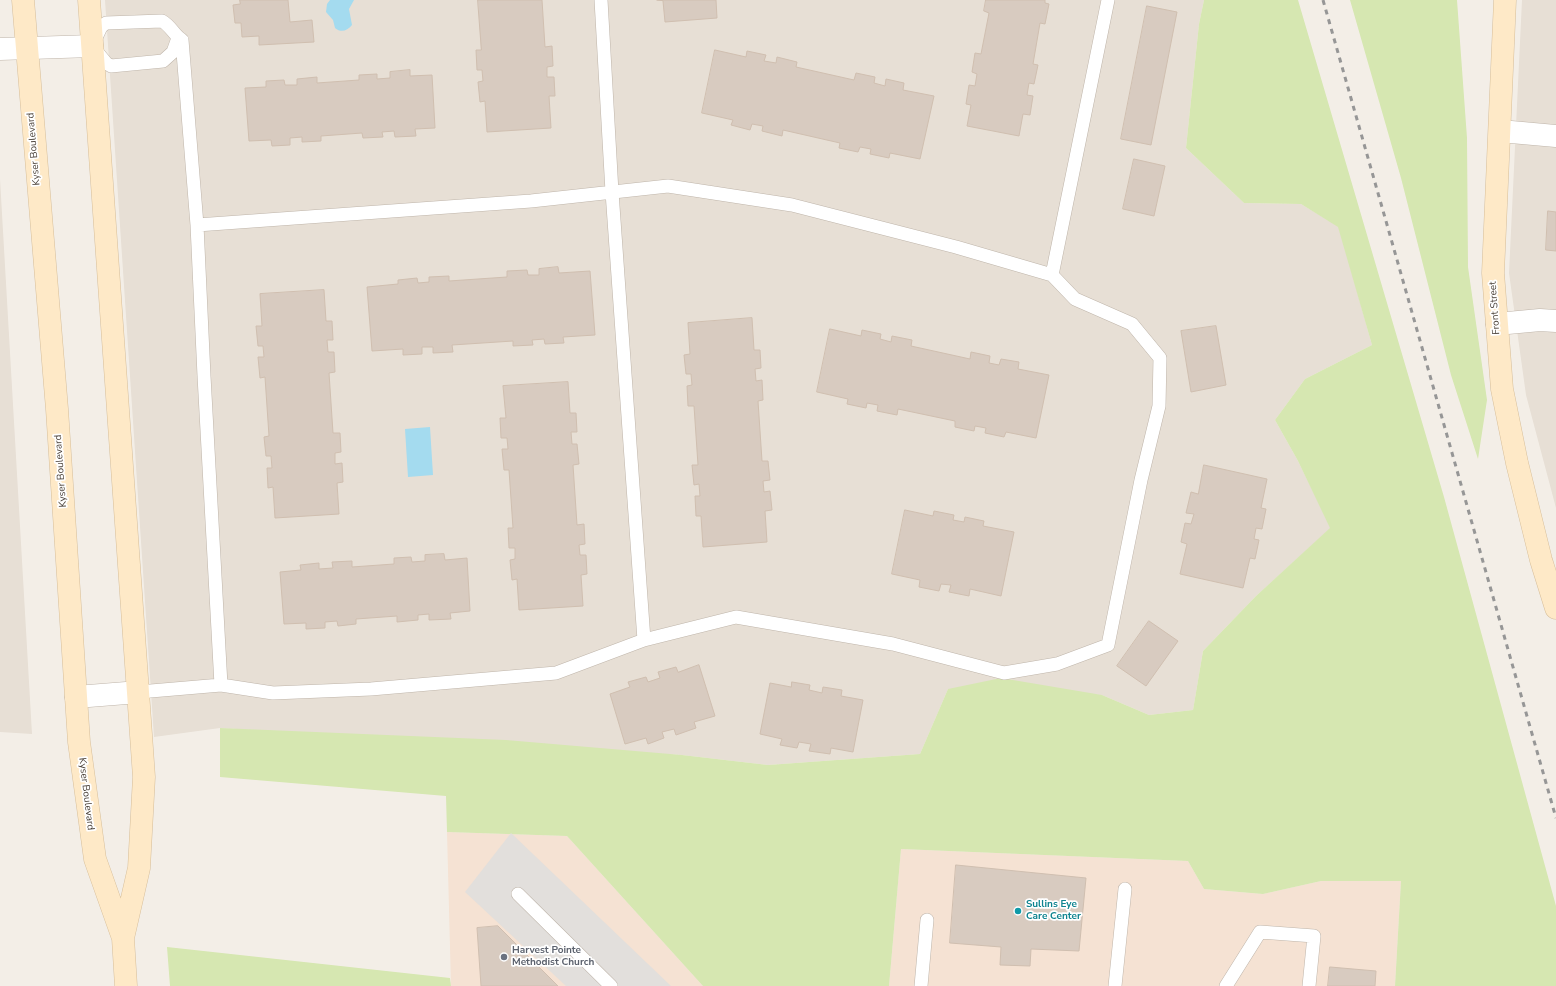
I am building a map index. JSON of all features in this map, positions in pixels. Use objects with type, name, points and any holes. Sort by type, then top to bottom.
[{"type":"street","name":"Kyser Boulevard","points":[[23,0],[57,409],[79,742],[95,859],[123,938],[126,986]]},
{"type":"street","name":"Kyser Boulevard","points":[[89,0],[144,777],[140,868],[123,938]]},
{"type":"street","name":"Front Street","points":[[1506,0],[1493,273],[1502,390],[1517,463],[1541,560],[1556,608]]},
{"type":"street","points":[[0,49],[92,46]]},
{"type":"street","points":[[1500,131],[1556,136]]},
{"type":"street","points":[[1497,324],[1540,320],[1556,321]]},
{"type":"street","points":[[76,697],[139,692]]},
{"type":"lane","points":[[600,0],[644,640]]},
{"type":"lane","points":[[1052,275],[1108,0]]},
{"type":"lane","points":[[178,38],[173,52],[164,61],[111,66],[92,46],[101,27],[106,23],[162,21],[172,29],[178,38],[181,39],[198,225],[204,384],[221,685]]},
{"type":"lane","points":[[139,692],[221,685],[272,692],[371,689],[556,673],[644,640],[736,617],[893,644],[1004,673],[1057,664],[1108,644],[1141,480],[1159,406],[1160,358],[1132,324],[1075,299],[1052,275],[956,247],[792,205],[668,186],[531,201],[198,225]]},
{"type":"lane","points":[[1115,986],[1125,889]]},
{"type":"lane","points":[[518,894],[610,986]]},
{"type":"lane","points":[[921,986],[927,920]]},
{"type":"lane","points":[[1226,986],[1260,932],[1314,936],[1309,986]]},
{"type":"shaded area","points":[[105,0],[1204,0],[1199,24],[1186,148],[1244,203],[1301,204],[1339,227],[1372,345],[1305,379],[1275,420],[1298,461],[1331,528],[1256,596],[1203,651],[1193,710],[1149,715],[1102,695],[948,689],[920,754],[768,765],[682,755],[220,728],[154,737]]},
{"type":"shaded area","points":[[1522,0],[1556,0],[1556,508],[1526,395],[1509,273]]},
{"type":"shaded area","points":[[0,179],[32,734],[0,732]]},
{"type":"shaded area","points":[[447,832],[567,836],[703,986],[451,986]]},
{"type":"shaded area","points":[[511,833],[671,986],[566,986],[465,892]]},
{"type":"shaded area","points":[[901,849],[1188,861],[1204,889],[1263,894],[1321,881],[1401,881],[1395,986],[889,986]]},
{"type":"green space","points":[[1204,0],[1298,0],[1444,497],[1556,906],[1556,986],[1395,986],[1401,881],[1321,881],[1263,894],[1204,889],[1188,861],[901,849],[889,986],[703,986],[567,836],[447,832],[446,796],[220,777],[220,728],[506,740],[682,755],[768,765],[920,754],[948,689],[1001,678],[1102,695],[1149,715],[1193,710],[1203,651],[1256,596],[1330,528],[1298,461],[1275,420],[1305,379],[1372,345],[1338,227],[1301,204],[1244,203],[1186,148],[1199,24]]},
{"type":"green space","points":[[1350,0],[1457,0],[1467,138],[1468,267],[1487,400],[1478,459],[1451,375],[1401,178]]},
{"type":"green space","points":[[167,947],[450,978],[451,986],[170,986]]},
{"type":"water","points":[[330,0],[354,0],[349,9],[352,25],[348,29],[342,31],[335,28],[333,20],[326,12],[327,4]]},
{"type":"water","points":[[430,427],[433,475],[408,477],[405,429]]},
{"type":"building","points":[[240,0],[288,0],[290,22],[312,20],[314,42],[259,45],[259,36],[242,37],[241,23],[235,23],[233,5],[240,4]]},
{"type":"building","points":[[478,0],[542,0],[545,47],[552,46],[553,66],[547,67],[547,77],[554,77],[555,96],[549,96],[551,128],[487,132],[485,101],[480,102],[478,82],[483,81],[482,70],[477,70],[476,50],[481,50]]},
{"type":"building","points":[[657,0],[716,0],[717,18],[665,22],[663,1]]},
{"type":"building","points":[[986,0],[1045,0],[1045,3],[1049,4],[1045,24],[1040,23],[1033,64],[1038,65],[1034,84],[1029,83],[1027,95],[1033,96],[1030,115],[1023,114],[1019,136],[967,126],[971,105],[966,104],[969,85],[975,86],[977,74],[972,72],[975,53],[981,54],[989,13],[984,11]]},
{"type":"building","points":[[1147,6],[1177,12],[1151,145],[1121,139]]},
{"type":"building","points":[[715,50],[746,57],[747,51],[766,55],[764,61],[776,63],[777,57],[797,62],[796,67],[854,80],[856,73],[875,77],[874,83],[885,86],[886,79],[904,83],[903,90],[934,96],[920,159],[890,153],[889,158],[870,154],[871,149],[860,147],[858,152],[839,148],[840,143],[783,130],[782,136],[762,131],[763,126],[752,124],[750,130],[731,125],[733,120],[702,113]]},
{"type":"building","points":[[410,70],[410,76],[432,75],[435,128],[415,129],[416,136],[395,137],[394,131],[382,132],[383,137],[363,138],[362,133],[321,136],[321,141],[302,142],[302,137],[290,138],[290,145],[272,146],[271,140],[249,141],[245,88],[266,87],[266,81],[284,80],[285,85],[297,85],[297,79],[317,77],[317,83],[359,80],[359,75],[377,74],[377,79],[390,78],[390,72]]},
{"type":"building","points":[[1134,159],[1165,166],[1154,216],[1123,209]]},
{"type":"building","points":[[1548,211],[1556,212],[1556,251],[1546,250]]},
{"type":"building","points":[[558,267],[559,273],[590,271],[595,335],[563,337],[564,343],[545,344],[544,339],[532,340],[533,345],[513,346],[513,341],[452,345],[453,352],[433,353],[433,347],[422,347],[422,354],[403,355],[403,349],[372,351],[367,287],[398,284],[398,280],[417,278],[418,283],[429,282],[429,277],[449,276],[449,281],[507,277],[507,271],[527,270],[528,275],[539,275],[539,269]]},
{"type":"building","points":[[324,290],[326,321],[332,321],[333,340],[327,340],[328,352],[334,352],[335,372],[329,373],[333,433],[340,433],[341,452],[335,453],[335,464],[342,463],[343,482],[337,483],[339,514],[275,518],[273,487],[268,488],[267,468],[272,468],[271,456],[266,456],[264,437],[269,436],[265,377],[260,378],[258,357],[264,357],[263,346],[258,346],[256,326],[262,326],[260,294]]},
{"type":"building","points":[[752,318],[754,350],[760,350],[761,368],[755,369],[756,381],[762,380],[763,400],[758,401],[762,461],[768,461],[770,480],[763,481],[764,492],[770,491],[772,510],[765,511],[767,542],[703,547],[701,516],[696,516],[695,496],[700,496],[699,484],[694,485],[692,465],[698,465],[694,406],[688,406],[687,386],[692,385],[691,374],[686,374],[684,355],[690,354],[688,323]]},
{"type":"building","points":[[1216,326],[1226,385],[1191,392],[1181,331]]},
{"type":"building","points":[[830,329],[861,336],[862,330],[881,334],[880,339],[891,342],[892,336],[912,340],[911,346],[970,359],[971,352],[990,356],[989,363],[999,365],[1001,359],[1019,362],[1018,369],[1049,375],[1036,438],[1006,432],[1004,437],[985,433],[986,428],[975,426],[974,431],[955,427],[955,421],[898,409],[897,415],[877,411],[878,405],[867,403],[866,408],[847,404],[848,399],[817,392]]},
{"type":"building","points":[[568,382],[570,413],[576,413],[577,432],[571,432],[572,444],[577,444],[579,464],[573,465],[577,525],[584,524],[585,544],[579,545],[580,555],[586,555],[587,574],[581,575],[583,606],[519,610],[517,579],[512,580],[510,560],[515,559],[515,548],[509,548],[508,528],[513,528],[509,470],[504,470],[502,449],[508,449],[507,438],[501,438],[500,418],[506,418],[503,386]]},
{"type":"building","points":[[1204,465],[1267,479],[1261,508],[1266,509],[1262,529],[1256,528],[1254,539],[1259,540],[1255,559],[1250,558],[1243,588],[1180,574],[1187,544],[1181,542],[1185,523],[1191,524],[1194,514],[1186,513],[1191,492],[1198,494]]},
{"type":"building","points":[[905,510],[933,516],[934,511],[954,515],[953,520],[964,522],[965,517],[984,521],[983,526],[1014,532],[1001,596],[970,589],[969,596],[949,592],[951,585],[941,584],[939,591],[919,587],[920,580],[892,574]]},
{"type":"building","points":[[444,554],[445,560],[467,558],[470,611],[450,613],[451,619],[429,620],[429,614],[418,615],[418,620],[397,622],[397,616],[356,619],[356,624],[338,626],[337,621],[325,622],[325,628],[306,629],[306,623],[284,624],[280,572],[301,570],[300,565],[319,563],[319,569],[333,568],[332,562],[352,561],[352,567],[394,564],[394,558],[411,557],[412,562],[425,561],[425,555]]},
{"type":"building","points":[[1149,621],[1178,641],[1146,686],[1117,666]]},
{"type":"building","points":[[699,665],[715,716],[694,722],[696,728],[676,735],[674,729],[662,732],[664,738],[648,744],[646,738],[625,744],[610,694],[630,687],[628,682],[646,677],[648,682],[660,678],[658,672],[676,667],[678,672]]},
{"type":"building","points":[[792,682],[810,685],[809,690],[822,693],[823,687],[842,690],[841,696],[863,700],[853,752],[831,748],[830,754],[809,751],[811,744],[799,742],[797,748],[780,745],[782,739],[760,734],[770,683],[791,687]]},
{"type":"building","name":"Sullins Eye Care Center","points":[[956,865],[1086,878],[1079,951],[1031,949],[1030,966],[1000,965],[1001,947],[950,943]]},
{"type":"building","name":"Harvest Pointe Methodist Church","points":[[498,926],[558,986],[481,986],[477,928]]},
{"type":"building","points":[[1330,967],[1376,971],[1375,986],[1328,986]]},
{"type":"railway","points":[[1323,0],[1556,818]]},
{"type":"place","name":"Sullins Eye Care Center","points":[[1018,911]]},
{"type":"place","name":"Harvest Pointe Methodist Church","points":[[504,957]]}]
